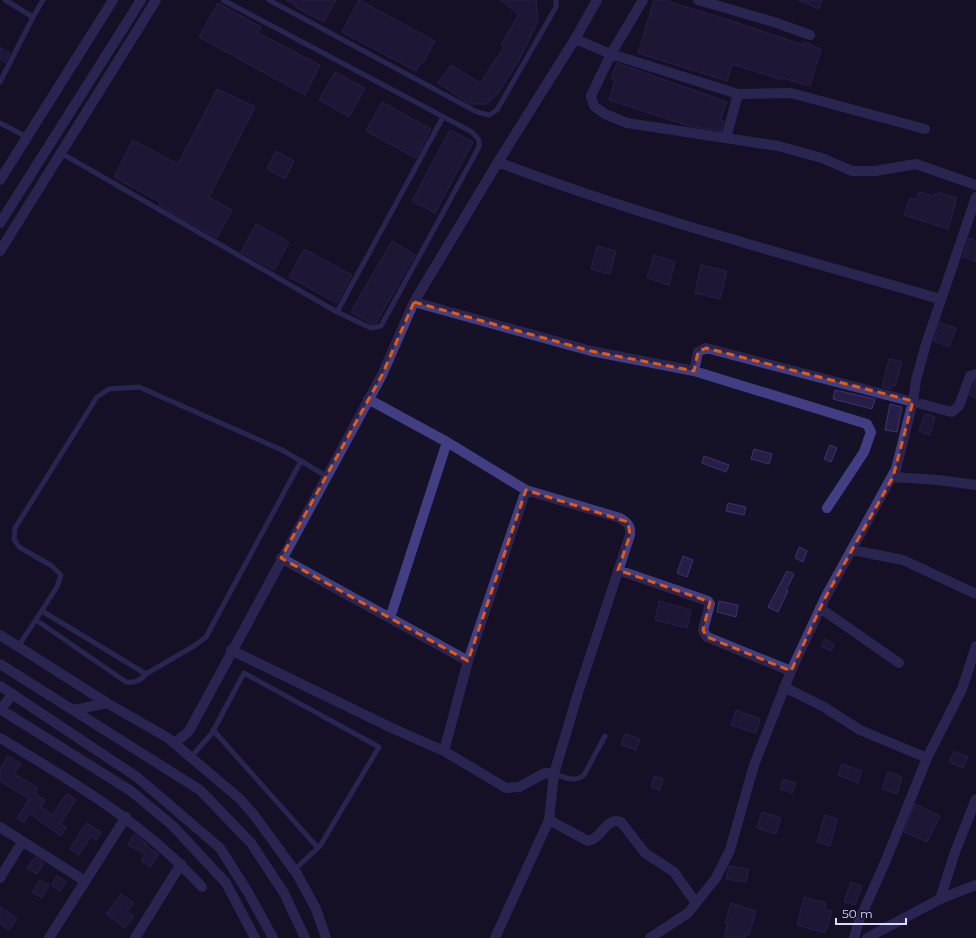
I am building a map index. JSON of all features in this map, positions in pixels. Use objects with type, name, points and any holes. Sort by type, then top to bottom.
[{"type":"street","points":[[0,180],[113,0]]},
{"type":"street","points":[[0,224],[141,0]]},
{"type":"street","points":[[0,251],[156,0]]},
{"type":"street","points":[[175,743],[189,731],[231,650],[382,375],[414,302],[498,162],[575,39],[597,0]]},
{"type":"street","points":[[643,0],[611,54],[591,96],[594,106],[605,114],[627,123],[654,129],[778,146],[822,158],[859,172],[875,172],[916,164],[976,185]]},
{"type":"street","points":[[698,0],[774,22],[810,35]]},
{"type":"street","points":[[575,39],[611,54],[738,94],[791,93],[925,129]]},
{"type":"street","points":[[726,138],[738,94]]},
{"type":"street","points":[[498,162],[550,182],[740,241],[940,299]]},
{"type":"street","points":[[650,938],[681,919],[696,903],[716,878],[730,850],[754,765],[784,687],[820,608],[878,499],[893,477],[913,401],[916,380],[940,299],[976,198]]},
{"type":"street","points":[[414,302],[591,351],[694,371],[866,424],[871,432],[864,452],[827,508]]},
{"type":"street","points":[[694,371],[698,352],[706,348],[838,384],[913,401],[945,412],[952,412],[959,406],[970,376],[976,374]]},
{"type":"street","points":[[368,399],[447,442],[526,490],[620,518],[628,522],[630,529],[630,535],[578,693],[554,774],[549,820],[495,938]]},
{"type":"street","points":[[390,618],[447,442]]},
{"type":"street","points":[[893,477],[938,480],[976,486]]},
{"type":"street","points":[[444,751],[468,661],[526,490]]},
{"type":"street","points":[[852,550],[903,560],[976,594]]},
{"type":"street","points":[[281,558],[468,661]]},
{"type":"street","points":[[618,570],[708,601],[709,609],[703,630],[707,637],[791,671]]},
{"type":"street","points":[[820,608],[899,663]]},
{"type":"street","points":[[0,635],[107,703],[175,743],[247,807],[294,870],[316,909],[326,938]]},
{"type":"street","points":[[854,938],[858,921],[889,853],[927,758],[962,689],[976,646]]},
{"type":"street","points":[[231,650],[394,729],[444,751],[506,788],[519,787],[545,773],[554,774]]},
{"type":"street","points":[[0,664],[200,790],[251,843],[284,894],[305,938]]},
{"type":"street","points":[[0,686],[137,777],[220,848],[249,894],[273,938]]},
{"type":"street","points":[[784,687],[824,707],[860,730],[927,758]]},
{"type":"street","points":[[13,694],[0,709],[131,791],[173,826],[226,883],[255,938]]},
{"type":"street","points":[[74,710],[107,703]]},
{"type":"street","points":[[0,738],[126,817],[181,864],[202,887]]},
{"type":"street","points":[[940,899],[955,852],[976,799]]},
{"type":"street","points":[[49,938],[126,817]]},
{"type":"street","points":[[549,820],[588,841],[596,838],[609,823],[614,821],[621,822],[645,853],[674,872],[696,903]]},
{"type":"street","points":[[0,827],[85,881]]},
{"type":"street","points":[[0,878],[22,842]]},
{"type":"street","points":[[135,938],[181,864]]},
{"type":"street","points":[[867,938],[940,899],[976,885]]},
{"type":"lane","points":[[5,0],[33,17]]},
{"type":"lane","points":[[0,82],[33,17],[44,0]]},
{"type":"lane","points":[[60,154],[337,312],[371,328],[377,328],[385,321],[479,147],[477,136],[223,0]]},
{"type":"lane","points":[[268,0],[477,112],[489,115],[497,110],[556,7],[556,0]]},
{"type":"lane","points":[[337,312],[443,117]]},
{"type":"lane","points":[[0,123],[27,137]]},
{"type":"lane","points":[[18,647],[57,587],[61,575],[52,566],[19,547],[14,539],[15,528],[97,398],[109,389],[139,387],[282,450],[326,476]]},
{"type":"lane","points":[[36,620],[126,682],[133,683],[141,680],[146,674],[194,646],[206,637],[300,461]]},
{"type":"lane","points":[[42,611],[146,674]]},
{"type":"lane","points":[[192,757],[213,730],[244,673],[379,746],[318,848],[294,870]]},
{"type":"lane","points":[[213,730],[318,848]]},
{"type":"lane","points":[[554,774],[572,779],[581,778],[605,736]]},
{"type":"highlighted area","points":[[414,302],[591,351],[694,371],[698,352],[706,348],[913,401],[893,477],[825,598],[791,671],[707,637],[703,630],[710,602],[618,570],[630,535],[628,522],[526,490],[468,661],[281,558],[382,375]]},
{"type":"building","points":[[286,0],[336,0],[324,22],[295,7],[296,5]]},
{"type":"building","points":[[359,0],[435,41],[423,63],[421,62],[416,71],[342,32]]},
{"type":"building","points":[[500,0],[536,0],[538,21],[518,62],[498,93],[487,104],[470,104],[438,83],[451,65],[480,83],[504,47],[501,45],[519,14]]},
{"type":"building","points":[[654,0],[670,0],[669,2],[804,45],[804,42],[821,49],[810,86],[782,78],[782,80],[732,64],[727,81],[638,53]]},
{"type":"building","points":[[798,0],[822,0],[819,9]]},
{"type":"building","points":[[218,3],[261,27],[258,33],[320,65],[305,95],[199,37]]},
{"type":"building","points":[[0,47],[10,53],[5,63],[0,59]]},
{"type":"building","points":[[617,63],[727,102],[720,120],[724,121],[721,131],[689,126],[609,100],[615,80],[611,78]]},
{"type":"building","points":[[335,72],[365,88],[349,117],[319,100]]},
{"type":"building","points":[[217,89],[255,107],[209,197],[232,210],[217,238],[159,205],[160,202],[114,177],[133,140],[178,164]]},
{"type":"building","points":[[382,102],[431,129],[416,158],[366,131]]},
{"type":"building","points":[[450,130],[473,142],[435,213],[412,201]]},
{"type":"building","points":[[276,151],[294,161],[285,179],[267,169]]},
{"type":"building","points":[[919,192],[933,196],[934,194],[937,195],[938,192],[957,198],[948,229],[904,215],[910,198],[916,200]]},
{"type":"building","points":[[256,224],[289,242],[274,270],[241,252]]},
{"type":"building","points":[[969,238],[976,241],[976,262],[963,257]]},
{"type":"building","points":[[392,241],[415,255],[376,323],[372,324],[351,312]]},
{"type":"building","points":[[597,246],[616,251],[610,274],[591,269]]},
{"type":"building","points":[[304,249],[352,275],[337,303],[289,277]]},
{"type":"building","points":[[654,255],[675,262],[669,285],[647,278]]},
{"type":"building","points":[[701,265],[727,271],[720,299],[695,293]]},
{"type":"building","points":[[940,323],[956,328],[949,347],[934,341]]},
{"type":"building","points":[[889,359],[902,362],[895,386],[892,385],[891,389],[882,387]]},
{"type":"building","points":[[976,381],[976,398],[970,396]]},
{"type":"building","points":[[835,390],[875,399],[872,409],[833,399]]},
{"type":"building","points":[[890,404],[902,407],[897,432],[885,430]]},
{"type":"building","points":[[925,414],[935,417],[930,435],[919,431]]},
{"type":"building","points":[[830,445],[837,448],[831,462],[824,459]]},
{"type":"building","points":[[754,449],[772,454],[769,464],[751,459]]},
{"type":"building","points":[[704,456],[729,465],[726,472],[702,463]]},
{"type":"building","points":[[728,503],[746,507],[744,515],[726,511]]},
{"type":"building","points":[[799,547],[807,551],[803,562],[795,558]]},
{"type":"building","points":[[683,556],[693,560],[687,577],[677,573]]},
{"type":"building","points":[[787,571],[794,574],[778,612],[768,607]]},
{"type":"building","points":[[659,601],[691,610],[687,628],[655,620]]},
{"type":"building","points":[[719,601],[738,605],[736,617],[717,612]]},
{"type":"building","points":[[825,639],[834,644],[831,651],[821,646]]},
{"type":"building","points":[[736,710],[760,719],[756,733],[731,725]]},
{"type":"building","points":[[625,734],[640,739],[636,750],[621,745]]},
{"type":"building","points":[[954,751],[968,757],[963,768],[949,762]]},
{"type":"building","points":[[8,756],[21,764],[14,774],[38,788],[35,794],[45,800],[41,807],[52,815],[67,793],[76,800],[60,824],[66,827],[61,836],[29,813],[24,823],[17,818],[29,799],[0,781],[0,769]]},
{"type":"building","points":[[842,764],[862,771],[858,783],[838,775]]},
{"type":"building","points":[[888,772],[902,777],[897,794],[882,789]]},
{"type":"building","points":[[654,776],[663,779],[660,790],[651,787]]},
{"type":"building","points":[[783,779],[796,783],[792,793],[780,789]]},
{"type":"building","points":[[915,804],[940,816],[927,842],[904,832]]},
{"type":"building","points":[[762,812],[781,818],[776,834],[757,828]]},
{"type":"building","points":[[825,815],[837,819],[830,846],[817,842]]},
{"type":"building","points":[[86,823],[101,832],[96,840],[91,837],[79,855],[70,849]]},
{"type":"building","points":[[134,834],[147,844],[145,845],[159,854],[151,867],[141,861],[145,854],[128,845]]},
{"type":"building","points":[[35,857],[44,863],[37,874],[27,868]]},
{"type":"building","points":[[729,866],[749,869],[746,882],[726,879]]},
{"type":"building","points":[[57,876],[66,882],[60,891],[51,885]]},
{"type":"building","points":[[40,880],[49,885],[42,898],[32,892]]},
{"type":"building","points":[[851,882],[862,886],[855,905],[844,902]]},
{"type":"building","points":[[121,894],[134,903],[127,912],[134,916],[125,928],[106,914]]},
{"type":"building","points":[[804,897],[826,903],[824,909],[832,911],[825,933],[797,925]]},
{"type":"building","points":[[731,903],[756,911],[749,935],[746,934],[745,938],[724,938],[728,924],[725,924]]},
{"type":"building","points":[[0,907],[17,918],[9,930],[0,924]]}]
